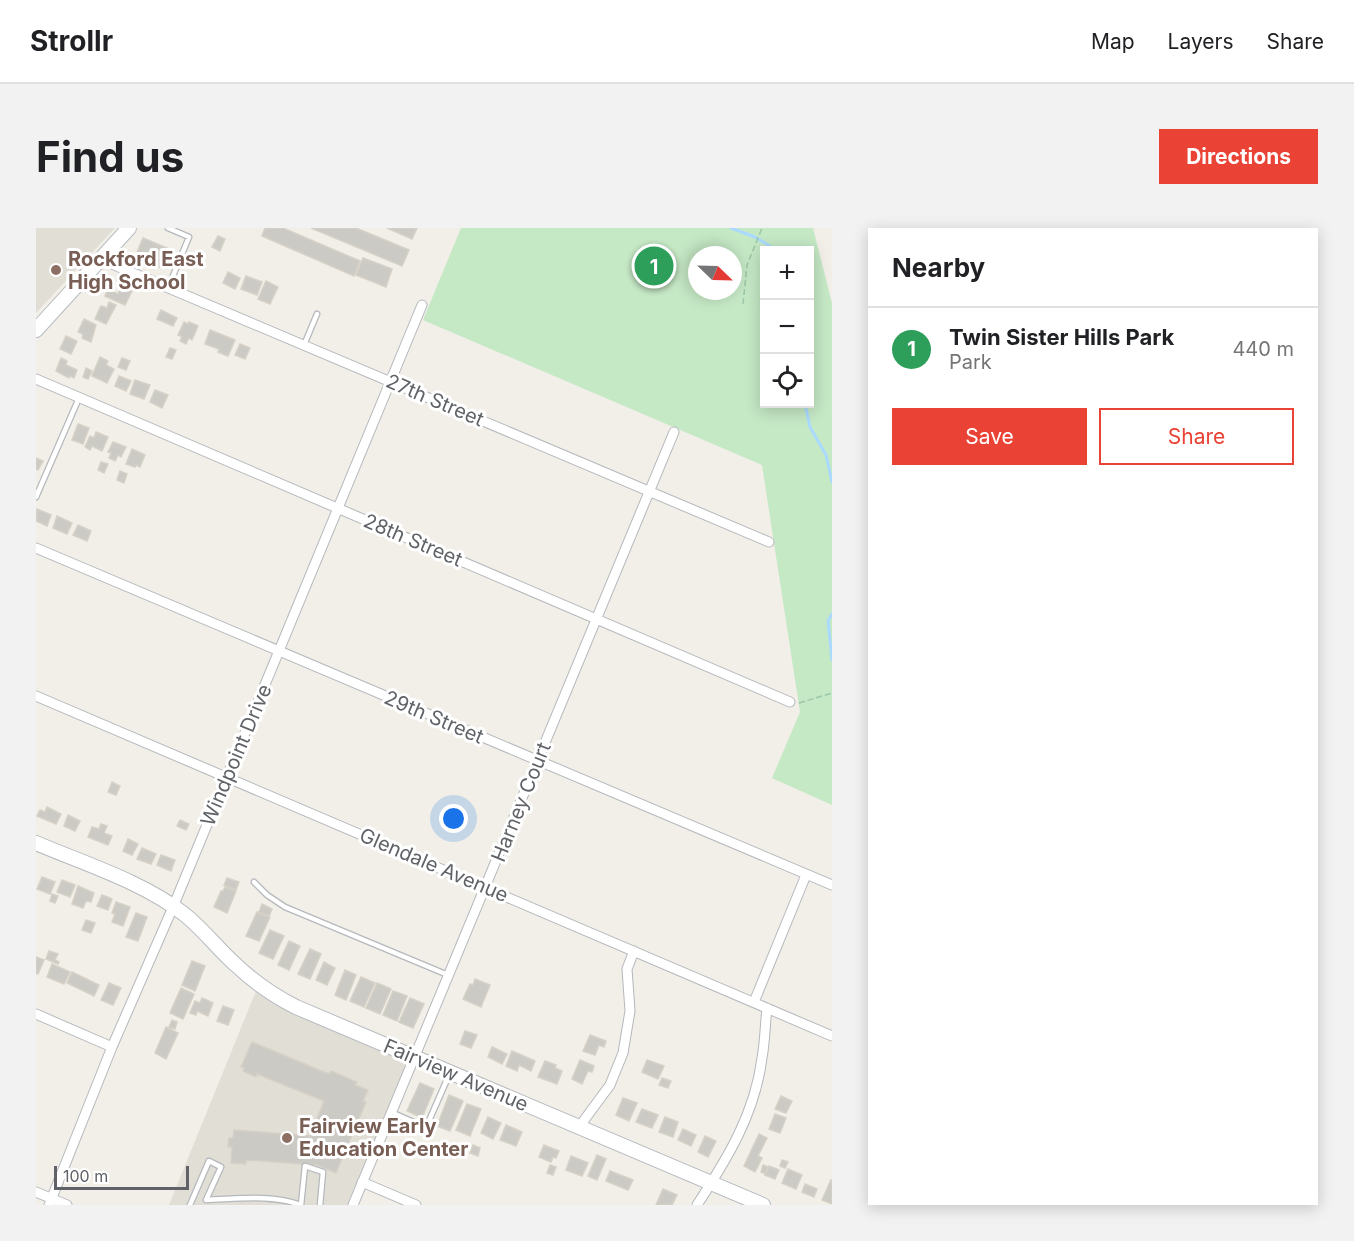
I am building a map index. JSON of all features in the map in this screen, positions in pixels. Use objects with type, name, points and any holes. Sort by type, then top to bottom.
[{"type":"street","points":[[36,330],[129,228]]},
{"type":"street","name":"27th Street","points":[[100,260],[390,380],[769,542]]},
{"type":"street","name":"Windpoint Drive","points":[[50,1202],[112,1047],[173,907],[422,305]]},
{"type":"street","name":"28th Street","points":[[36,379],[790,702]]},
{"type":"street","name":"Harney Court","points":[[353,1205],[674,432]]},
{"type":"street","name":"29th Street","points":[[36,548],[832,885]]},
{"type":"street","name":"Glendale Avenue","points":[[36,696],[832,1035]]},
{"type":"street","name":"Fairview Avenue","points":[[36,843],[128,882],[173,907],[199,928],[236,965],[296,1007],[763,1205]]},
{"type":"street","points":[[754,1002],[806,875]]},
{"type":"street","points":[[579,1127],[610,1085],[623,1053],[630,1011],[627,969],[634,951]]},
{"type":"street","points":[[697,1205],[738,1138],[752,1103],[762,1059],[767,1008]]},
{"type":"street","points":[[36,1014],[112,1047]]},
{"type":"street","points":[[363,1182],[416,1205]]},
{"type":"street","points":[[36,1192],[50,1202],[67,1205]]},
{"type":"lane","points":[[168,228],[189,237],[168,288]]},
{"type":"lane","points":[[304,345],[317,314]]},
{"type":"lane","points":[[36,497],[79,398]]},
{"type":"lane","points":[[254,882],[267,895],[285,907],[448,975]]},
{"type":"lane","points":[[391,1112],[418,1124],[428,1123],[450,1072]]},
{"type":"lane","points":[[190,1205],[208,1161],[221,1167],[205,1202]]},
{"type":"lane","points":[[205,1202],[266,1198],[301,1205],[305,1166],[324,1172],[320,1205]]},
{"type":"lane","points":[[236,1205],[239,1198]]},
{"type":"lane","points":[[262,1205],[266,1198]]},
{"type":"path","points":[[743,304],[744,279],[752,249],[762,228]]},
{"type":"path","points":[[790,702],[795,704],[819,699],[832,693]]},
{"type":"shaded area","name":"Rockford East High School","points":[[36,228],[115,228],[36,313]]},
{"type":"shaded area","name":"Fairview Early Education Center","points":[[256,991],[287,1011],[405,1062],[404,1070],[349,1205],[169,1205]]},
{"type":"green space","points":[[461,228],[813,228],[832,303],[832,805],[772,778],[800,712],[762,465],[423,320]]},
{"type":"building","points":[[265,228],[283,228],[360,261],[354,276],[262,236]]},
{"type":"building","points":[[311,228],[356,228],[409,250],[402,266]]},
{"type":"building","points":[[387,228],[417,228],[412,239]]},
{"type":"building","points":[[218,236],[225,239],[220,251],[212,247]]},
{"type":"building","points":[[143,238],[169,249],[161,268],[135,257]]},
{"type":"building","points":[[363,258],[392,269],[386,287],[356,275]]},
{"type":"building","points":[[228,272],[240,278],[235,289],[223,283]]},
{"type":"building","points":[[246,276],[262,282],[257,295],[241,289]]},
{"type":"building","points":[[266,281],[278,287],[270,304],[258,299]]},
{"type":"building","points":[[121,286],[132,291],[125,305],[105,296],[108,289],[118,294]]},
{"type":"building","points":[[109,302],[116,305],[106,324],[95,319],[101,306],[107,308]]},
{"type":"building","points":[[161,310],[177,318],[173,326],[157,319]]},
{"type":"building","points":[[84,319],[96,325],[91,342],[82,338],[83,334],[78,332]]},
{"type":"building","points":[[184,322],[198,326],[192,340],[189,338],[186,344],[180,341],[182,337],[178,335]]},
{"type":"building","points":[[210,330],[235,340],[228,356],[218,352],[219,349],[205,344]]},
{"type":"building","points":[[66,336],[77,341],[71,354],[60,349]]},
{"type":"building","points":[[240,344],[250,348],[245,359],[235,355]]},
{"type":"building","points":[[170,348],[176,350],[172,359],[166,357]]},
{"type":"building","points":[[100,357],[108,361],[106,365],[114,369],[107,383],[92,376]]},
{"type":"building","points":[[61,358],[67,361],[66,365],[77,370],[74,378],[70,376],[69,378],[56,371]]},
{"type":"building","points":[[122,358],[130,361],[126,370],[118,367]]},
{"type":"building","points":[[86,368],[92,371],[88,379],[83,377]]},
{"type":"building","points":[[119,376],[131,381],[126,391],[115,386]]},
{"type":"building","points":[[135,380],[150,385],[144,399],[130,394]]},
{"type":"building","points":[[155,390],[168,395],[162,408],[150,402]]},
{"type":"building","points":[[78,424],[89,428],[83,444],[72,440]]},
{"type":"building","points":[[96,432],[108,437],[102,451],[92,446],[90,450],[85,447],[90,436],[94,438]]},
{"type":"building","points":[[113,442],[126,447],[121,457],[118,455],[115,461],[109,458],[111,453],[108,452]]},
{"type":"building","points":[[132,449],[145,455],[140,467],[126,464]]},
{"type":"building","points":[[36,458],[43,461],[38,470],[36,469]]},
{"type":"building","points":[[101,462],[108,464],[104,473],[98,470]]},
{"type":"building","points":[[120,471],[127,474],[124,483],[117,480]]},
{"type":"building","points":[[37,509],[51,515],[47,526],[36,521]]},
{"type":"building","points":[[57,516],[72,523],[67,534],[53,528]]},
{"type":"building","points":[[78,525],[91,531],[87,541],[73,535]]},
{"type":"building","points":[[112,782],[120,786],[116,795],[108,792]]},
{"type":"building","points":[[47,807],[61,814],[56,824],[37,816],[40,810],[45,812]]},
{"type":"building","points":[[68,815],[80,821],[75,831],[64,826]]},
{"type":"building","points":[[180,820],[189,824],[186,830],[177,826]]},
{"type":"building","points":[[101,824],[107,826],[104,833],[112,836],[108,845],[88,837],[92,827],[99,829]]},
{"type":"building","points":[[128,839],[138,844],[132,855],[123,851]]},
{"type":"building","points":[[142,848],[156,854],[151,864],[137,859]]},
{"type":"building","points":[[161,855],[175,860],[171,871],[157,865]]},
{"type":"building","points":[[42,877],[55,882],[50,894],[37,889]]},
{"type":"building","points":[[227,878],[239,882],[236,890],[224,885]]},
{"type":"building","points":[[62,880],[75,885],[70,897],[57,892]]},
{"type":"building","points":[[78,886],[94,893],[91,902],[86,901],[83,908],[72,904]]},
{"type":"building","points":[[225,887],[236,891],[227,913],[214,907]]},
{"type":"building","points":[[52,894],[58,896],[55,903],[50,901]]},
{"type":"building","points":[[102,895],[112,899],[108,910],[97,906]]},
{"type":"building","points":[[116,902],[130,907],[123,926],[112,922]]},
{"type":"building","points":[[262,904],[272,909],[269,916],[259,912]]},
{"type":"building","points":[[257,912],[270,917],[259,941],[246,936]]},
{"type":"building","points":[[136,913],[147,917],[138,941],[126,937]]},
{"type":"building","points":[[86,920],[95,923],[91,933],[82,930]]},
{"type":"building","points":[[270,930],[284,936],[273,959],[259,953]]},
{"type":"building","points":[[289,941],[300,946],[289,970],[278,965]]},
{"type":"building","points":[[310,949],[321,954],[310,979],[298,974]]},
{"type":"building","points":[[49,951],[58,954],[55,960],[59,962],[58,964],[46,959]]},
{"type":"building","points":[[36,957],[44,960],[38,974],[36,973]]},
{"type":"building","points":[[192,961],[205,966],[195,991],[182,985]]},
{"type":"building","points":[[324,962],[335,968],[327,985],[316,980]]},
{"type":"building","points":[[52,964],[70,972],[64,984],[47,977]]},
{"type":"building","points":[[345,970],[356,975],[346,1000],[335,995]]},
{"type":"building","points":[[72,972],[99,985],[94,996],[67,983]]},
{"type":"building","points":[[361,977],[375,983],[364,1007],[350,1001]]},
{"type":"building","points":[[475,979],[490,985],[481,1007],[463,999]]},
{"type":"building","points":[[109,983],[121,988],[113,1005],[101,1000]]},
{"type":"building","points":[[377,983],[391,989],[380,1014],[366,1008]]},
{"type":"building","points":[[181,988],[194,994],[183,1019],[170,1013]]},
{"type":"building","points":[[393,991],[407,996],[397,1021],[383,1015]]},
{"type":"building","points":[[202,998],[213,1003],[208,1016],[197,1011],[196,1015],[190,1013],[195,1001],[200,1003]]},
{"type":"building","points":[[410,998],[424,1004],[413,1028],[399,1022]]},
{"type":"building","points":[[223,1006],[234,1010],[228,1025],[217,1021]]},
{"type":"building","points":[[172,1020],[177,1022],[175,1029],[169,1027]]},
{"type":"building","points":[[166,1027],[178,1033],[166,1059],[155,1053]]},
{"type":"building","points":[[465,1031],[477,1035],[471,1048],[460,1044]]},
{"type":"building","points":[[590,1035],[606,1041],[604,1047],[599,1045],[595,1055],[583,1051]]},
{"type":"building","points":[[252,1042],[329,1074],[331,1071],[357,1082],[355,1085],[368,1090],[363,1101],[366,1102],[336,1173],[317,1165],[246,1160],[246,1164],[231,1163],[232,1147],[228,1147],[229,1138],[233,1138],[234,1130],[310,1136],[324,1101],[257,1074],[256,1077],[243,1071],[244,1068],[241,1067]]},
{"type":"building","points":[[492,1047],[507,1054],[502,1064],[488,1057]]},
{"type":"building","points":[[512,1051],[535,1061],[531,1071],[519,1065],[517,1071],[506,1066]]},
{"type":"building","points":[[580,1060],[594,1066],[592,1072],[588,1071],[582,1084],[572,1079]]},
{"type":"building","points":[[647,1060],[664,1066],[658,1079],[642,1072]]},
{"type":"building","points":[[545,1061],[556,1065],[555,1068],[562,1071],[557,1084],[538,1077]]},
{"type":"building","points":[[662,1078],[671,1081],[668,1088],[659,1085]]},
{"type":"building","points":[[420,1083],[434,1089],[422,1118],[407,1111]]},
{"type":"building","points":[[449,1095],[463,1101],[450,1131],[437,1126]]},
{"type":"building","points":[[781,1096],[792,1101],[786,1113],[775,1109]]},
{"type":"building","points":[[623,1098],[637,1103],[629,1121],[616,1115]]},
{"type":"building","points":[[467,1104],[481,1109],[470,1136],[456,1130]]},
{"type":"building","points":[[642,1109],[658,1115],[652,1128],[636,1122]]},
{"type":"building","points":[[775,1114],[786,1118],[780,1133],[769,1129]]},
{"type":"building","points":[[488,1117],[501,1123],[493,1139],[481,1133]]},
{"type":"building","points":[[665,1117],[678,1122],[673,1137],[659,1132]]},
{"type":"building","points":[[506,1125],[522,1132],[516,1146],[500,1140]]},
{"type":"building","points":[[683,1129],[696,1135],[691,1146],[678,1140]]},
{"type":"building","points":[[759,1134],[767,1138],[758,1156],[762,1158],[755,1172],[744,1166]]},
{"type":"building","points":[[705,1136],[716,1141],[708,1157],[698,1152]]},
{"type":"building","points":[[473,1145],[480,1148],[478,1156],[470,1153]]},
{"type":"building","points":[[544,1145],[559,1151],[551,1162],[539,1157]]},
{"type":"building","points":[[597,1155],[606,1159],[597,1180],[588,1176]]},
{"type":"building","points":[[571,1156],[588,1163],[582,1176],[566,1170]]},
{"type":"building","points":[[782,1160],[788,1162],[785,1168],[780,1166]]},
{"type":"building","points":[[550,1165],[556,1167],[553,1175],[547,1173]]},
{"type":"building","points":[[763,1165],[768,1167],[765,1174],[761,1172]]},
{"type":"building","points":[[769,1166],[779,1170],[775,1179],[765,1175]]},
{"type":"building","points":[[788,1169],[802,1175],[796,1189],[782,1183]]},
{"type":"building","points":[[610,1171],[633,1180],[628,1190],[606,1181]]},
{"type":"building","points":[[832,1180],[832,1204],[822,1200]]},
{"type":"building","points":[[805,1184],[817,1189],[814,1197],[802,1192]]},
{"type":"building","points":[[663,1189],[677,1195],[672,1205],[656,1205]]},
{"type":"waterway","points":[[731,228],[755,237],[770,246]]},
{"type":"waterway","points":[[806,408],[810,427],[826,455],[832,482]]},
{"type":"waterway","points":[[832,614],[828,621],[832,660]]},
{"type":"place","name":"Twin Sister Hills Park","points":[[654,266]]},
{"type":"place","name":"Rockford East High School","points":[[56,270]]},
{"type":"place","name":"Fairview Early Education Center","points":[[287,1138]]}]
